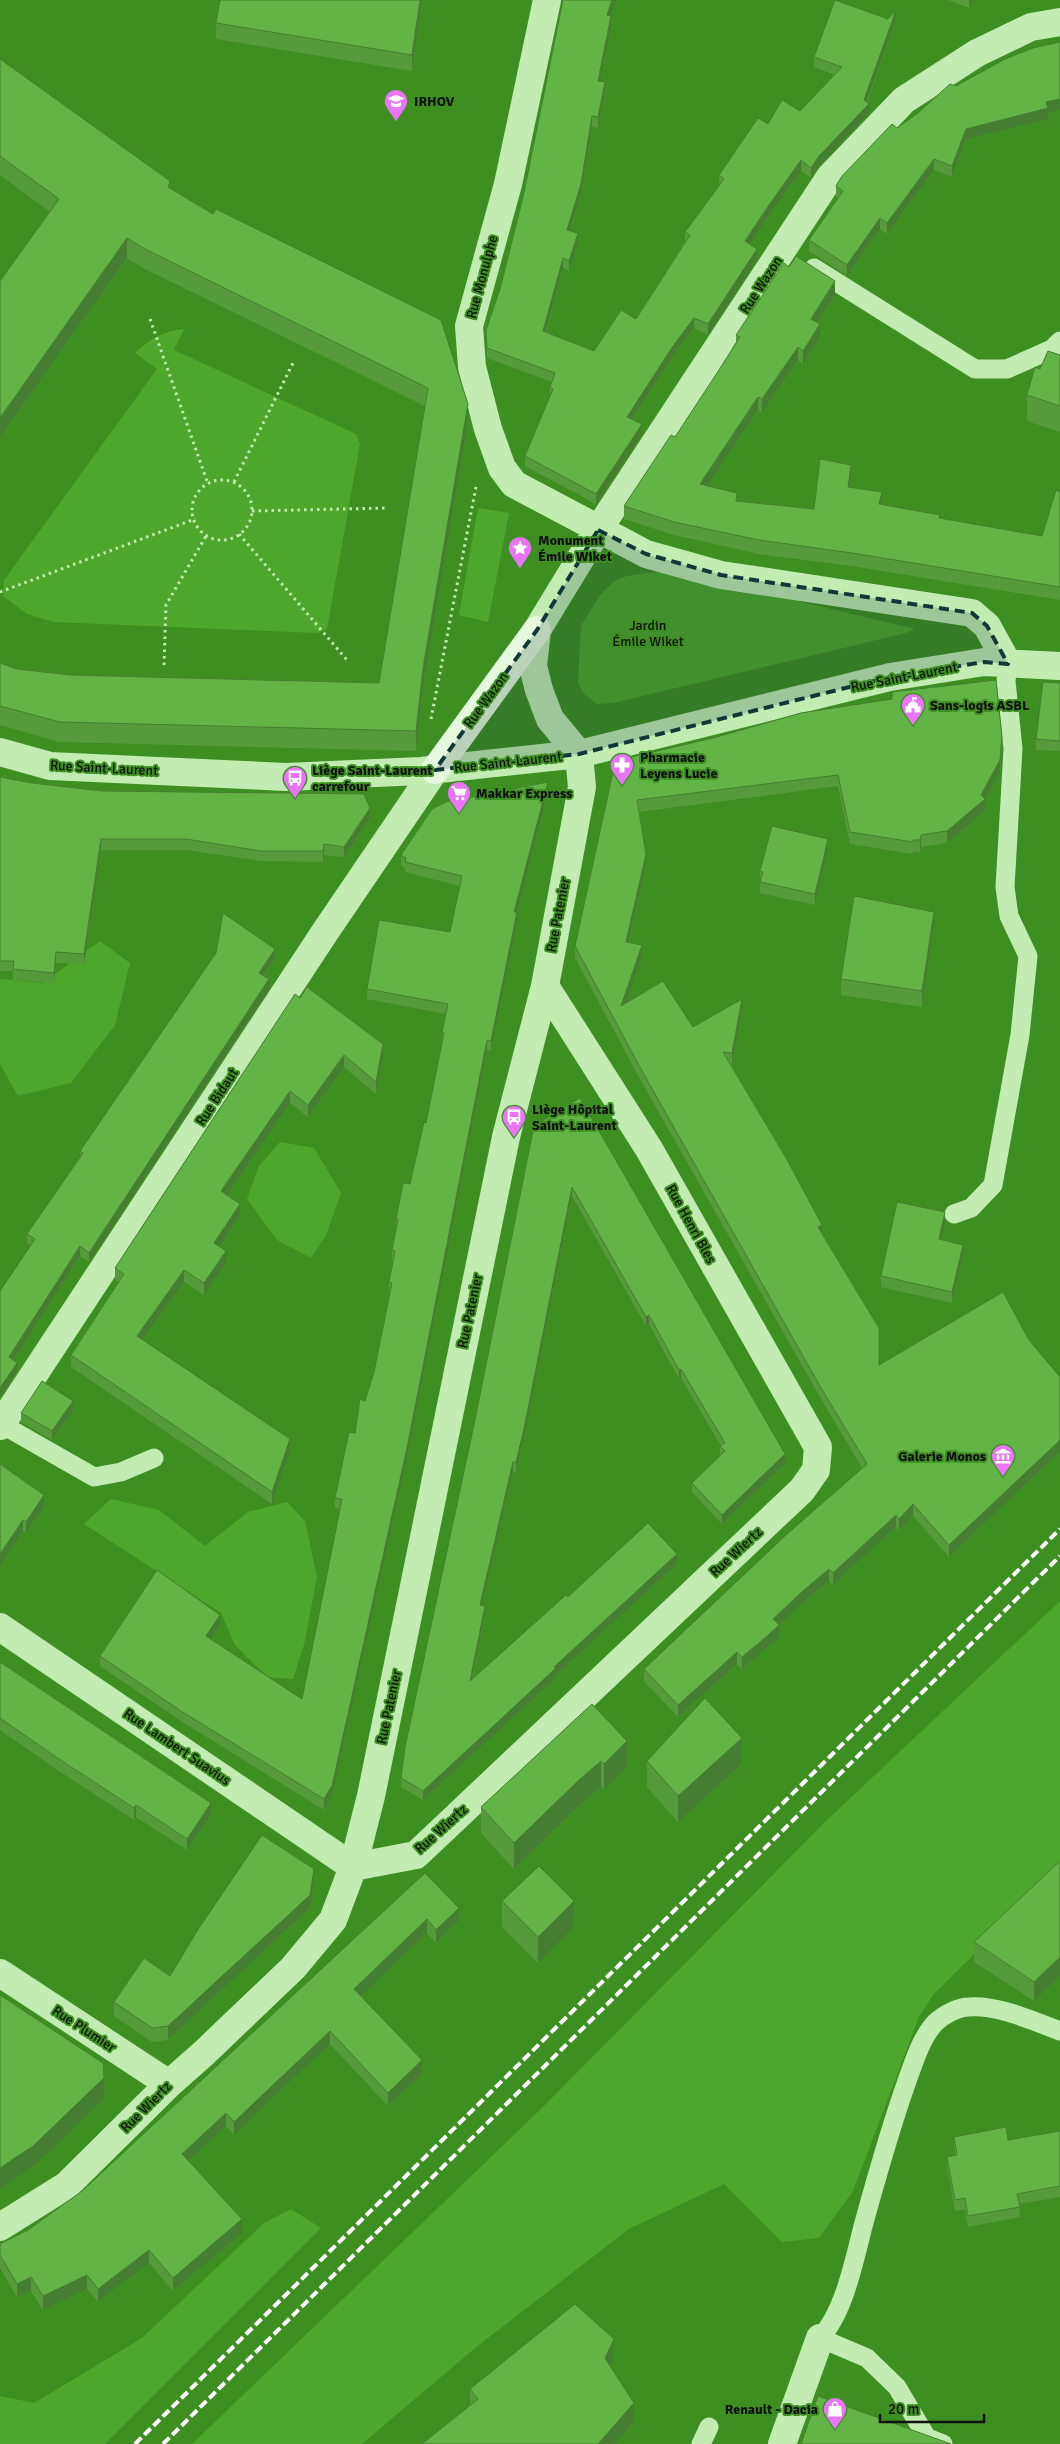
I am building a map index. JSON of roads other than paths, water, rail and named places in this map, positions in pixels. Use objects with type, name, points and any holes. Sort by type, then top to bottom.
[{"type":"street","name":"Rue Monulphe","points":[[547,0],[508,184],[469,326],[472,367],[488,429],[499,460],[502,468],[514,484],[598,530]]},
{"type":"street","name":"Rue Wazon","points":[[435,770],[537,630],[598,530],[830,177],[904,100],[977,53],[1031,27],[1060,22]]},
{"type":"street","points":[[598,530],[646,554],[721,575],[972,613],[987,626],[1008,664]]},
{"type":"street","name":"Rue Wazon","points":[[537,630],[533,666],[539,690],[550,719],[579,754]]},
{"type":"street","name":"Rue Saint-Laurent","points":[[0,752],[50,766],[277,777],[370,775],[435,770],[579,754],[890,678],[984,662],[1060,666]]},
{"type":"street","name":"Rue Patenier","points":[[353,1867],[371,1796],[506,1137],[545,986],[582,787],[579,754]]},
{"type":"street","name":"Rue Bidaut","points":[[0,1425],[435,770]]},
{"type":"street","name":"Rue Henri Bles","points":[[545,986],[649,1149],[818,1447],[816,1470]]},
{"type":"street","name":"Rue Wiertz","points":[[0,2227],[68,2185],[168,2084],[204,2054],[293,1968],[332,1920],[353,1867],[416,1855],[802,1490],[816,1470]]},
{"type":"street","name":"Rue Lambert Suavius","points":[[0,1627],[353,1867]]},
{"type":"street","name":"Rue Plumier","points":[[0,1974],[168,2084]]},
{"type":"street","points":[[782,2444],[820,2338]]},
{"type":"lane","points":[[784,249],[890,318],[975,369],[1008,369],[1052,349],[1060,342]]},
{"type":"lane","points":[[954,1214],[971,1208],[993,1185],[1020,1035],[1028,956],[1010,916],[1005,887],[1013,749],[1006,681],[1008,664]]},
{"type":"lane","points":[[0,1425],[94,1477],[121,1472],[154,1458]]},
{"type":"lane","points":[[943,2444],[927,2438],[897,2387],[868,2358],[820,2338],[830,2327],[851,2271],[897,2109],[924,2040],[936,2023],[951,2012],[968,2006],[995,2010],[1060,2031]]},
{"type":"lane","points":[[701,2444],[709,2426]]},
{"type":"railway","points":[[135,2444],[1060,1529]]},
{"type":"railway","points":[[163,2444],[1060,1556]]},
{"type":"place","name":"IRHOV","points":[[396,122]]},
{"type":"place","name":"Monument Émile Wiket","points":[[520,569]]},
{"type":"place","name":"Sans-logis ASBL","points":[[913,726]]},
{"type":"place","name":"Pharmacie Leyens Lucie","points":[[622,786]]},
{"type":"place","name":"Liège Saint-Laurent carrefour","points":[[295,799]]},
{"type":"place","name":"Makkar Express","points":[[459,814]]},
{"type":"place","name":"Liège Hôpital Saint-Laurent","points":[[514,1138]]},
{"type":"place","name":"Galerie Monos","points":[[1003,1477]]},
{"type":"place","name":"Renault - Dacia","points":[[835,2430]]},
{"type":"park label","name":"Jardin Émile Wiket","points":[[648,634]]}]
